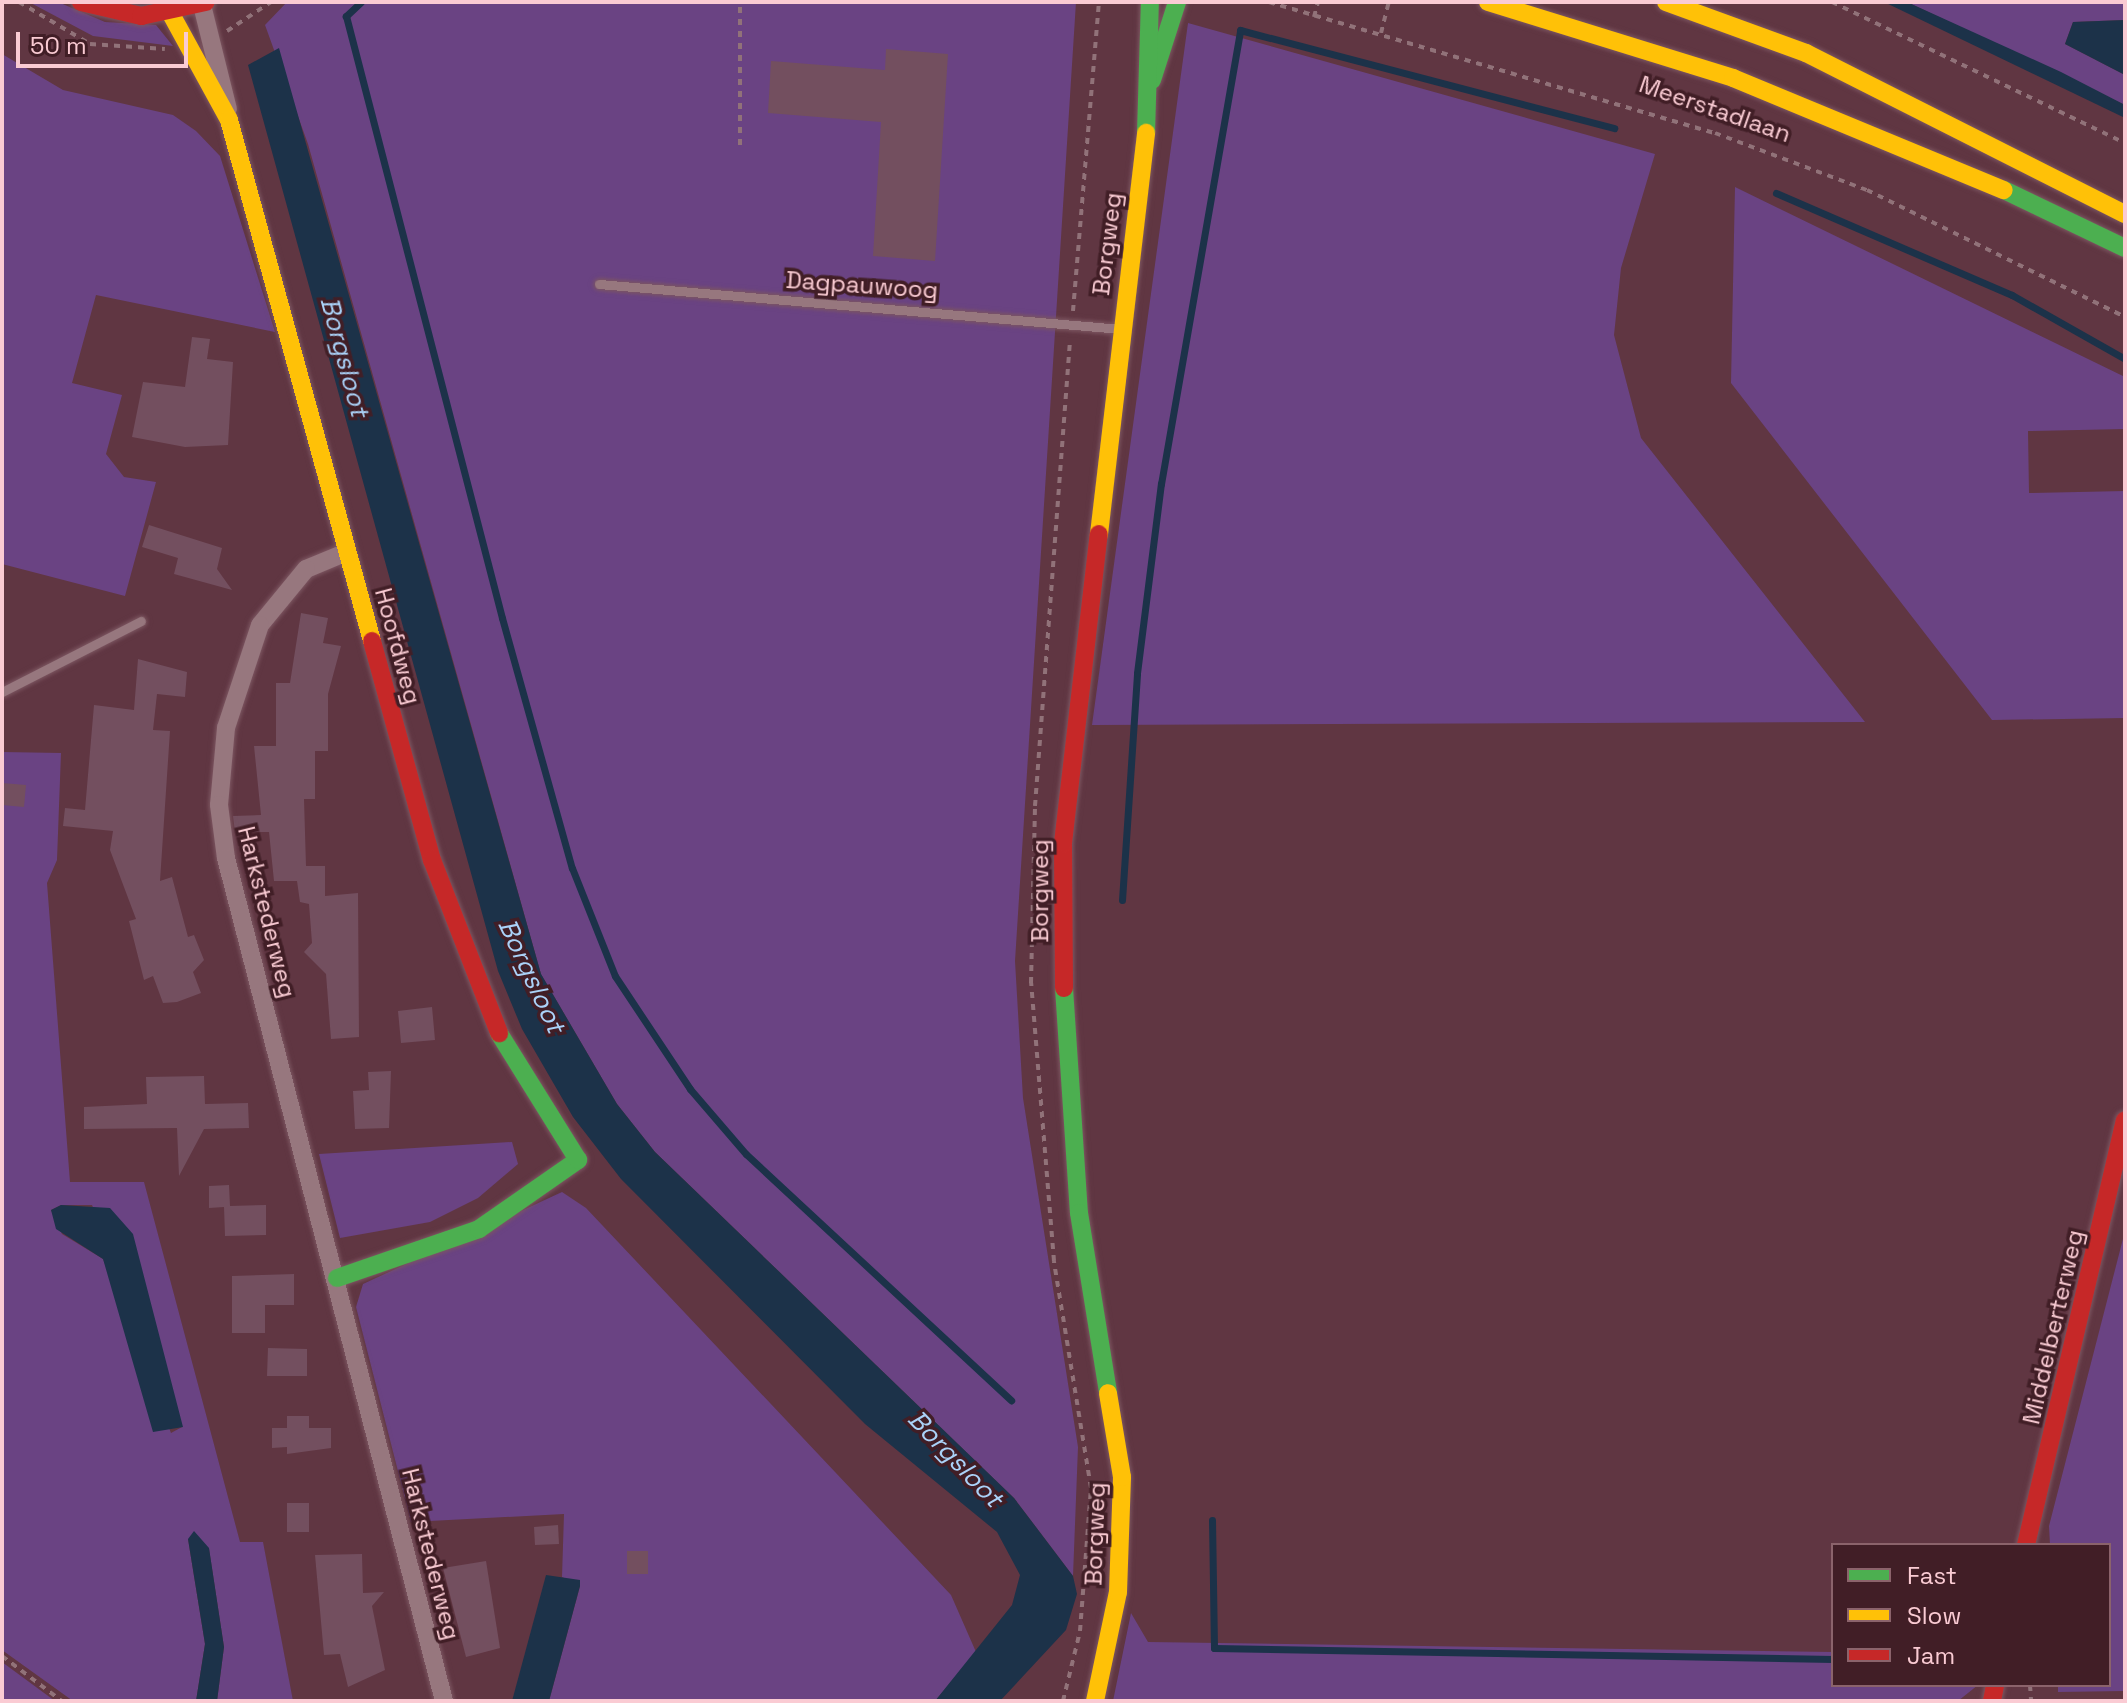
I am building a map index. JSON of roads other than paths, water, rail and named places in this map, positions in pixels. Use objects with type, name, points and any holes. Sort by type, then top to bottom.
[{"type":"main road","points":[[81,2],[111,12],[171,14],[203,3]]},
{"type":"main road","name":"Borgweg","points":[[1095,1701],[1118,1592],[1122,1477],[1079,1213],[1065,1074],[1063,843],[1152,80],[1150,2]]},
{"type":"main road","name":"Borgweg","points":[[1152,80],[1177,2]]},
{"type":"main road","name":"Meerstadlaan","points":[[1488,2],[1746,83],[1957,167],[2125,248]]},
{"type":"main road","points":[[1666,2],[1806,53],[2125,214]]},
{"type":"main road","name":"Hoofdweg","points":[[171,14],[229,120],[432,860],[479,992],[509,1059],[578,1160],[479,1229],[406,1260],[337,1278]]},
{"type":"main road","name":"Middelberterweg","points":[[2026,1543],[2125,1120]]},
{"type":"street","name":"Hoofdweg","points":[[203,3],[229,120]]},
{"type":"street","name":"Harkstederweg","points":[[347,552],[306,569],[268,610],[243,664],[218,781],[226,858],[444,1701]]},
{"type":"lane","name":"Dagpauwoog","points":[[599,284],[1121,329]]},
{"type":"lane","points":[[2,692],[141,621]]},
{"type":"water","points":[[1884,2],[1907,2],[2061,72],[2125,105],[2125,118]]},
{"type":"water","points":[[2125,20],[2125,75],[2065,44],[2073,22]]},
{"type":"water","name":"Borgsloot","points":[[279,48],[541,974],[617,1104],[655,1152],[1014,1498],[1073,1576],[1077,1594],[1066,1630],[1000,1701],[935,1701],[1012,1605],[1020,1575],[997,1532],[865,1424],[621,1179],[573,1117],[522,1029],[498,971],[248,65]]},
{"type":"water","points":[[61,1205],[110,1208],[133,1234],[183,1427],[153,1432],[103,1259],[56,1229],[51,1210]]},
{"type":"water","points":[[194,1531],[209,1548],[224,1647],[217,1701],[196,1701],[205,1644],[188,1539]]},
{"type":"water","points":[[546,1575],[580,1580],[549,1701],[512,1701]]},
{"type":"waterway","points":[[361,2],[346,16],[502,618],[572,868],[615,976],[690,1089],[746,1154],[1011,1400]]},
{"type":"waterway","points":[[1122,900],[1137,673],[1161,484],[1240,30],[1614,128]]},
{"type":"waterway","points":[[1776,193],[2012,295],[2125,359]]},
{"type":"waterway","points":[[1212,1520],[1214,1648],[1831,1659]]}]
